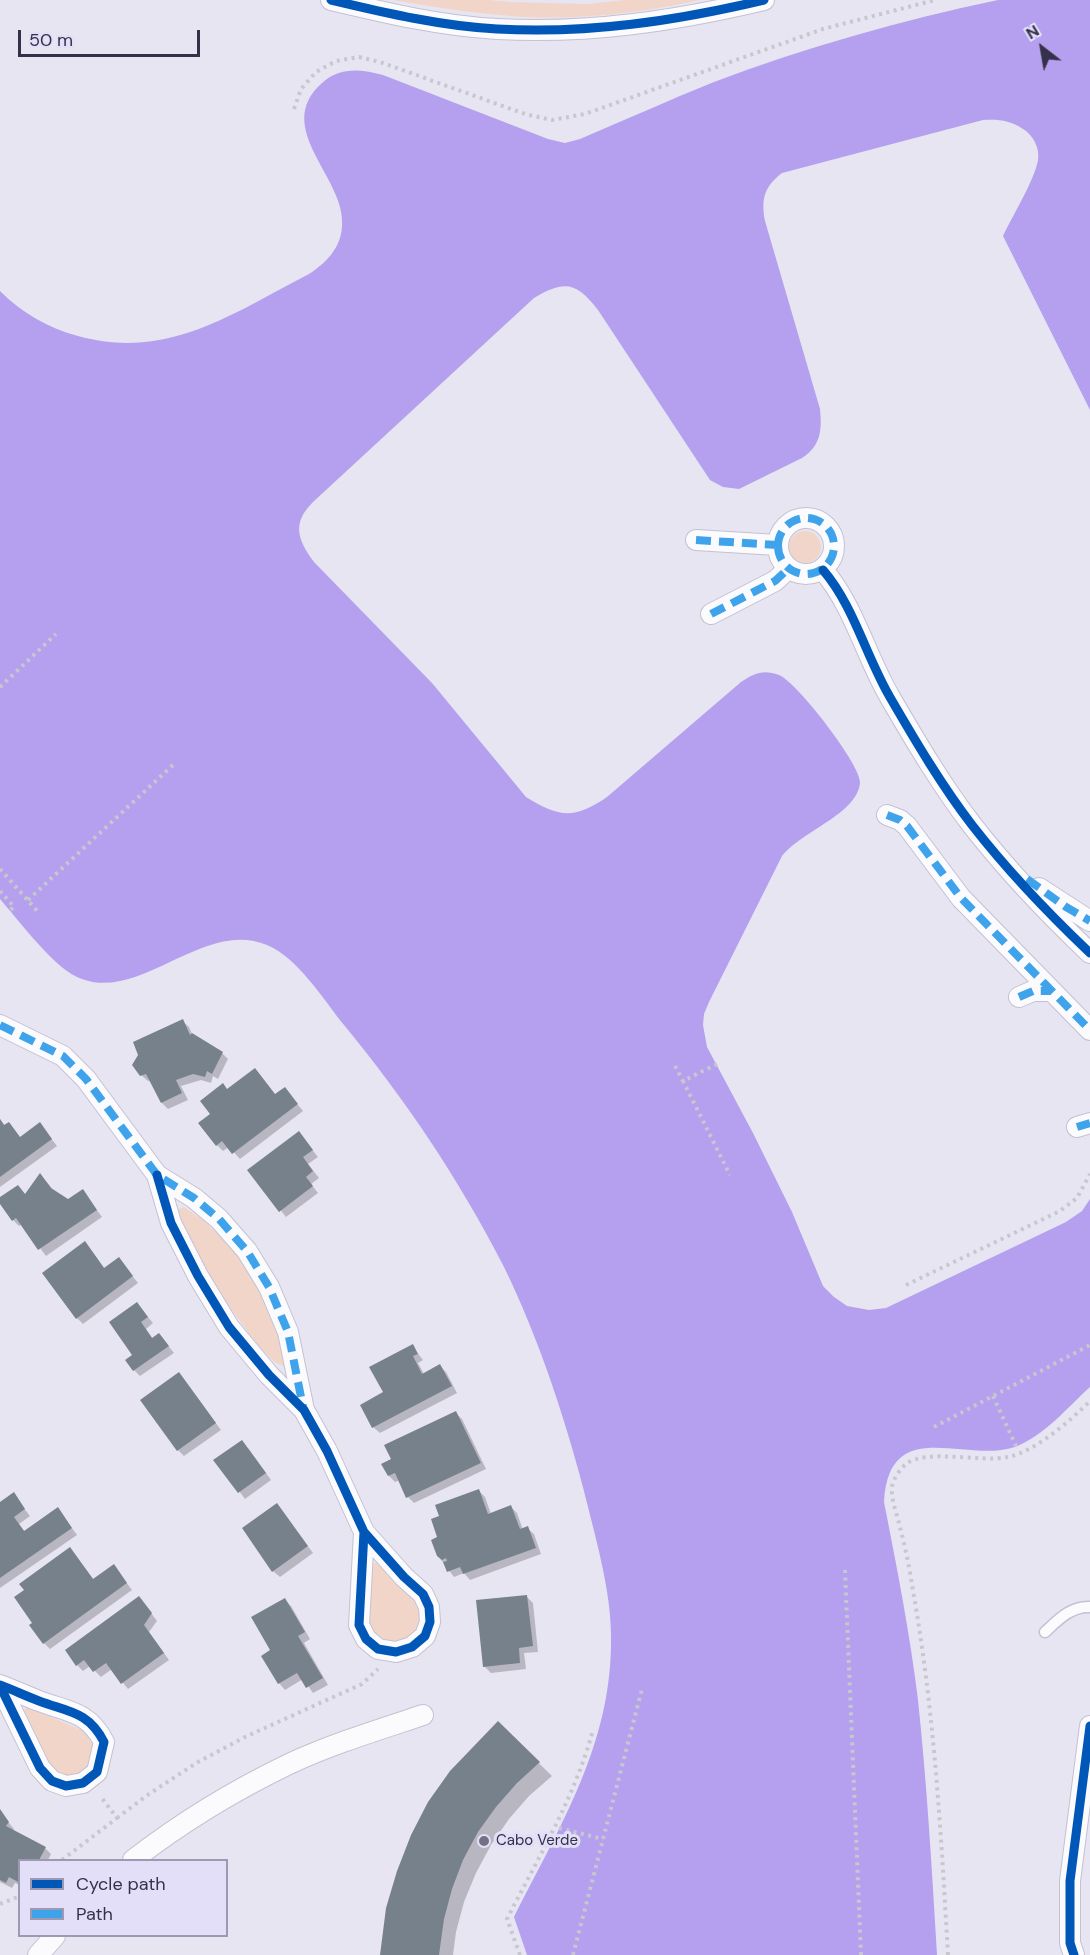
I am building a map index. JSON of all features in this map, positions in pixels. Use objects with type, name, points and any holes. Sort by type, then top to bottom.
[{"type":"street","points":[[332,0],[439,23],[496,29],[556,31],[646,23],[698,15],[764,0]]},
{"type":"street","points":[[810,518],[826,526],[832,534],[834,554],[823,570],[805,575],[788,569],[782,562],[777,545],[784,528],[791,522],[810,518]]},
{"type":"street","points":[[696,540],[777,545]]},
{"type":"street","points":[[711,614],[775,581],[788,569]]},
{"type":"street","points":[[823,570],[840,594],[885,688],[915,739],[972,825],[1090,953]]},
{"type":"street","points":[[887,815],[908,826],[961,898],[1051,991],[1088,1025]]},
{"type":"street","points":[[1010,867],[1065,907],[1090,921]]},
{"type":"street","points":[[1019,997],[1033,991],[1051,991]]},
{"type":"street","points":[[0,1025],[63,1056],[86,1079],[157,1175],[171,1223],[198,1276],[229,1327],[269,1375],[304,1410],[327,1451],[364,1532],[404,1577],[423,1594],[429,1607],[430,1622],[425,1636],[412,1647],[396,1652],[378,1649],[366,1639],[359,1625],[364,1532]]},
{"type":"street","points":[[157,1175],[194,1198],[247,1251],[268,1287],[288,1332],[304,1410]]},
{"type":"street","points":[[0,1685],[84,1717],[97,1728],[104,1742],[102,1759],[97,1772],[83,1783],[66,1786],[52,1781],[40,1768],[0,1685]]},
{"type":"street","points":[[134,1859],[189,1819],[229,1795],[290,1764],[348,1740],[423,1715]]},
{"type":"street","points":[[1074,1955],[1070,1943],[1070,1881],[1090,1726]]},
{"type":"street","points":[[38,1955],[53,1937]]},
{"type":"lane","points":[[1045,1632],[1066,1613],[1084,1606],[1090,1607]]},
{"type":"path","points":[[294,110],[301,89],[316,72],[336,61],[359,57],[380,62],[525,114],[552,120],[585,114],[823,29],[935,0]]},
{"type":"path","points":[[0,687],[56,634]]},
{"type":"path","points":[[28,900],[174,764]]},
{"type":"path","points":[[0,869],[39,914]]},
{"type":"path","points":[[0,891],[14,907],[10,910]]},
{"type":"path","points":[[683,1081],[717,1064]]},
{"type":"path","points":[[675,1066],[730,1175]]},
{"type":"path","points":[[906,1285],[1060,1210],[1077,1198],[1090,1174]]},
{"type":"path","points":[[934,1427],[1090,1345]]},
{"type":"path","points":[[993,1396],[1016,1446]]},
{"type":"path","points":[[948,1955],[941,1830],[931,1726],[918,1618],[909,1563],[892,1487],[905,1465],[919,1457],[998,1458],[1022,1453],[1039,1443],[1090,1401]]},
{"type":"path","points":[[845,1570],[861,1955]]},
{"type":"path","points":[[63,1859],[149,1794],[198,1762],[245,1737],[362,1684],[379,1668],[387,1652]]},
{"type":"path","points":[[573,1955],[642,1689]]},
{"type":"path","points":[[520,1955],[507,1919],[571,1792],[593,1730]]},
{"type":"path","points":[[88,1779],[117,1818]]},
{"type":"path","points":[[559,1828],[603,1839]]},
{"type":"path","points":[[0,1904],[18,1897]]},
{"type":"shaded area","points":[[393,0],[489,0],[587,4],[625,0],[699,0],[631,12],[582,17],[534,17],[482,13]]},
{"type":"shaded area","points":[[998,0],[1090,0],[1090,410],[1003,236],[1033,177],[1038,160],[1037,146],[1030,135],[1018,126],[1004,121],[983,120],[782,173],[771,183],[765,194],[763,206],[765,221],[820,409],[821,424],[817,443],[802,458],[739,489],[723,487],[710,480],[598,310],[576,289],[554,288],[534,298],[313,502],[306,510],[300,524],[301,538],[314,562],[432,683],[526,797],[548,809],[566,813],[585,810],[607,797],[741,682],[759,673],[774,673],[787,681],[813,707],[840,743],[858,774],[860,783],[857,794],[839,813],[802,838],[782,856],[709,1002],[704,1014],[703,1025],[707,1047],[792,1212],[823,1286],[834,1297],[847,1306],[869,1310],[886,1308],[1066,1222],[1082,1211],[1090,1199],[1090,1387],[1036,1436],[1015,1447],[995,1451],[933,1448],[914,1450],[900,1459],[889,1475],[884,1502],[918,1700],[927,1796],[937,1955],[527,1955],[514,1917],[581,1781],[594,1747],[609,1674],[611,1635],[606,1585],[587,1503],[561,1412],[516,1293],[468,1202],[410,1111],[309,980],[289,959],[267,945],[242,940],[216,943],[140,975],[115,982],[91,982],[67,971],[58,964],[0,899],[0,291],[36,319],[67,333],[111,342],[141,342],[171,338],[199,329],[254,304],[309,274],[332,254],[341,234],[340,208],[334,190],[307,136],[304,118],[308,100],[322,83],[336,74],[366,71],[383,75],[548,139],[565,143],[580,139],[714,82],[784,57],[926,16]]},
{"type":"shaded area","points":[[805,531],[816,536],[821,547],[816,558],[805,563],[794,558],[789,547],[794,536]]},
{"type":"shaded area","points":[[184,1207],[203,1220],[231,1247],[261,1287],[290,1363],[285,1367],[273,1361],[256,1343],[207,1276],[176,1213]]},
{"type":"shaded area","points":[[380,1561],[421,1604],[422,1629],[394,1647],[379,1641],[370,1629],[370,1565]]},
{"type":"shaded area","points":[[27,1707],[84,1731],[92,1744],[94,1759],[85,1772],[72,1778],[47,1769],[21,1713]]},
{"type":"building","points":[[183,1019],[190,1035],[192,1033],[223,1052],[212,1074],[207,1071],[205,1077],[193,1074],[176,1080],[182,1093],[161,1103],[146,1074],[140,1076],[132,1065],[138,1055],[133,1042]]},
{"type":"building","points":[[255,1068],[275,1094],[285,1087],[298,1104],[232,1154],[222,1141],[216,1146],[198,1123],[210,1114],[200,1101],[223,1083],[227,1089]]},
{"type":"building","points":[[0,1119],[4,1125],[9,1122],[20,1137],[40,1122],[52,1139],[0,1177]]},
{"type":"building","points":[[299,1131],[313,1150],[303,1157],[313,1171],[306,1177],[313,1186],[279,1212],[247,1170]]},
{"type":"building","points":[[40,1173],[51,1188],[68,1199],[83,1189],[97,1210],[38,1250],[16,1218],[12,1221],[0,1204],[0,1197],[18,1185],[25,1194]]},
{"type":"building","points":[[85,1241],[104,1268],[119,1257],[133,1276],[76,1319],[42,1273]]},
{"type":"building","points":[[137,1302],[148,1317],[141,1322],[152,1338],[159,1333],[169,1346],[133,1371],[125,1360],[132,1355],[109,1322]]},
{"type":"building","points":[[413,1344],[418,1354],[413,1356],[422,1374],[440,1364],[452,1386],[372,1428],[360,1405],[383,1392],[369,1367]]},
{"type":"building","points":[[179,1372],[216,1423],[177,1451],[140,1400]]},
{"type":"building","points":[[456,1411],[481,1463],[406,1498],[395,1473],[388,1476],[381,1464],[391,1459],[384,1445]]},
{"type":"building","points":[[242,1440],[266,1473],[238,1493],[213,1460]]},
{"type":"building","points":[[479,1489],[488,1514],[511,1505],[520,1529],[528,1526],[536,1548],[463,1574],[460,1567],[447,1572],[443,1562],[447,1561],[446,1558],[442,1560],[437,1556],[431,1540],[437,1537],[431,1519],[439,1516],[435,1505]]},
{"type":"building","points":[[14,1492],[25,1509],[14,1517],[24,1531],[58,1507],[72,1528],[0,1578],[0,1502]]},
{"type":"building","points":[[277,1503],[308,1546],[272,1572],[242,1528]]},
{"type":"building","points":[[70,1547],[93,1579],[114,1564],[127,1583],[43,1644],[29,1625],[32,1623],[14,1597],[24,1590],[19,1584]]},
{"type":"building","points":[[527,1595],[533,1646],[519,1648],[520,1663],[483,1667],[476,1600]]},
{"type":"building","points":[[139,1596],[152,1613],[144,1625],[164,1653],[121,1684],[106,1663],[93,1672],[84,1660],[76,1666],[65,1650]]},
{"type":"building","points":[[285,1598],[305,1632],[298,1636],[323,1678],[306,1688],[297,1673],[278,1684],[261,1656],[270,1650],[251,1617]]},
{"type":"building","points":[[498,1721],[540,1762],[496,1807],[478,1832],[463,1860],[444,1919],[439,1955],[380,1955],[386,1908],[411,1835],[428,1802],[450,1771]]},
{"type":"building","points":[[0,1809],[9,1822],[6,1826],[46,1847],[40,1859],[18,1859],[18,1882],[9,1877],[6,1883],[0,1880]]},
{"type":"marked path","points":[[800,518],[812,518],[822,522],[830,530],[834,546],[830,562],[822,570],[812,574],[800,574],[790,570],[782,562],[778,552],[778,540],[782,530],[790,522],[800,518]]},
{"type":"marked path","points":[[696,540],[777,545]]},
{"type":"marked path","points":[[711,614],[775,581],[788,569]]},
{"type":"marked path","points":[[887,815],[900,820],[907,826],[961,898],[1090,1030]]},
{"type":"marked path","points":[[1027,879],[1090,921]]},
{"type":"marked path","points":[[1019,997],[1033,991],[1051,991]]},
{"type":"marked path","points":[[0,1025],[63,1056],[86,1079],[157,1175],[194,1198],[219,1219],[247,1251],[269,1287],[288,1332],[303,1407]]},
{"type":"marked path","points":[[1077,1127],[1090,1123]]},
{"type":"cycle path","points":[[331,0],[434,22],[531,30],[598,28],[665,20],[764,0]]},
{"type":"cycle path","points":[[823,570],[834,584],[852,616],[891,699],[950,795],[985,842],[1014,875],[1090,953]]},
{"type":"cycle path","points":[[157,1175],[171,1223],[198,1276],[229,1327],[269,1375],[304,1410],[327,1451],[364,1532],[404,1577],[423,1594],[429,1607],[430,1622],[425,1636],[412,1647],[396,1652],[378,1649],[366,1639],[359,1625],[364,1532]]},
{"type":"cycle path","points":[[0,1685],[76,1714],[91,1724],[104,1742],[97,1772],[83,1783],[66,1786],[52,1781],[40,1768],[0,1686]]},
{"type":"cycle path","points":[[1074,1955],[1070,1943],[1070,1881],[1090,1726]]},
{"type":"place","name":"Cabo Verde","points":[[484,1841]]}]
